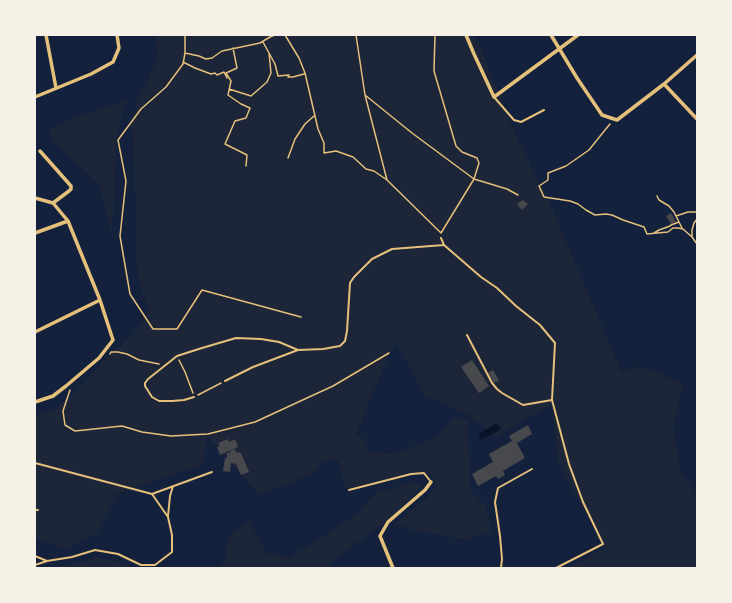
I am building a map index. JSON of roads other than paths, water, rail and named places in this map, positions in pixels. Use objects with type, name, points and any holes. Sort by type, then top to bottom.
[{"type":"street","points":[[46,35],[56,88]]},
{"type":"street","points":[[35,97],[91,74],[113,62],[119,48],[117,35]]},
{"type":"street","points":[[466,35],[494,97],[578,35]]},
{"type":"street","points":[[551,35],[577,78],[602,114],[617,120],[664,84],[697,54]]},
{"type":"street","points":[[664,84],[697,118]]},
{"type":"street","points":[[40,151],[71,186],[69,191],[53,203]]},
{"type":"street","points":[[35,198],[53,203],[68,221],[100,300],[113,340],[99,358],[66,386],[53,396],[35,402]]},
{"type":"street","points":[[35,233],[68,221]]},
{"type":"street","points":[[35,332],[100,300]]},
{"type":"street","points":[[393,568],[380,536],[388,522],[425,490],[431,482]]},
{"type":"lane","points":[[494,97],[514,120],[521,122],[544,110]]},
{"type":"lane","points":[[441,238],[444,245],[540,325],[555,342],[552,400],[569,464],[583,502],[603,544],[556,568]]},
{"type":"lane","points":[[225,381],[254,366],[298,350],[323,349],[340,346],[345,341],[350,283],[354,277],[372,260],[392,248],[444,245]]},
{"type":"lane","points":[[467,335],[497,390],[524,404],[552,400]]},
{"type":"lane","points":[[194,397],[184,400],[159,401],[152,398],[145,386],[148,379],[177,356],[236,338],[261,339],[279,342],[298,350]]},
{"type":"lane","points":[[35,463],[152,494],[212,472]]},
{"type":"lane","points":[[501,568],[502,559],[496,502],[498,488],[532,469]]},
{"type":"lane","points":[[349,490],[411,474],[424,474],[431,482]]},
{"type":"lane","points":[[35,565],[47,561],[72,557],[95,550],[118,554],[141,565],[155,565],[172,552],[172,535],[168,517],[170,496],[173,486]]},
{"type":"lane","points":[[152,494],[168,517]]},
{"type":"lane","points":[[35,556],[47,561]]}]
